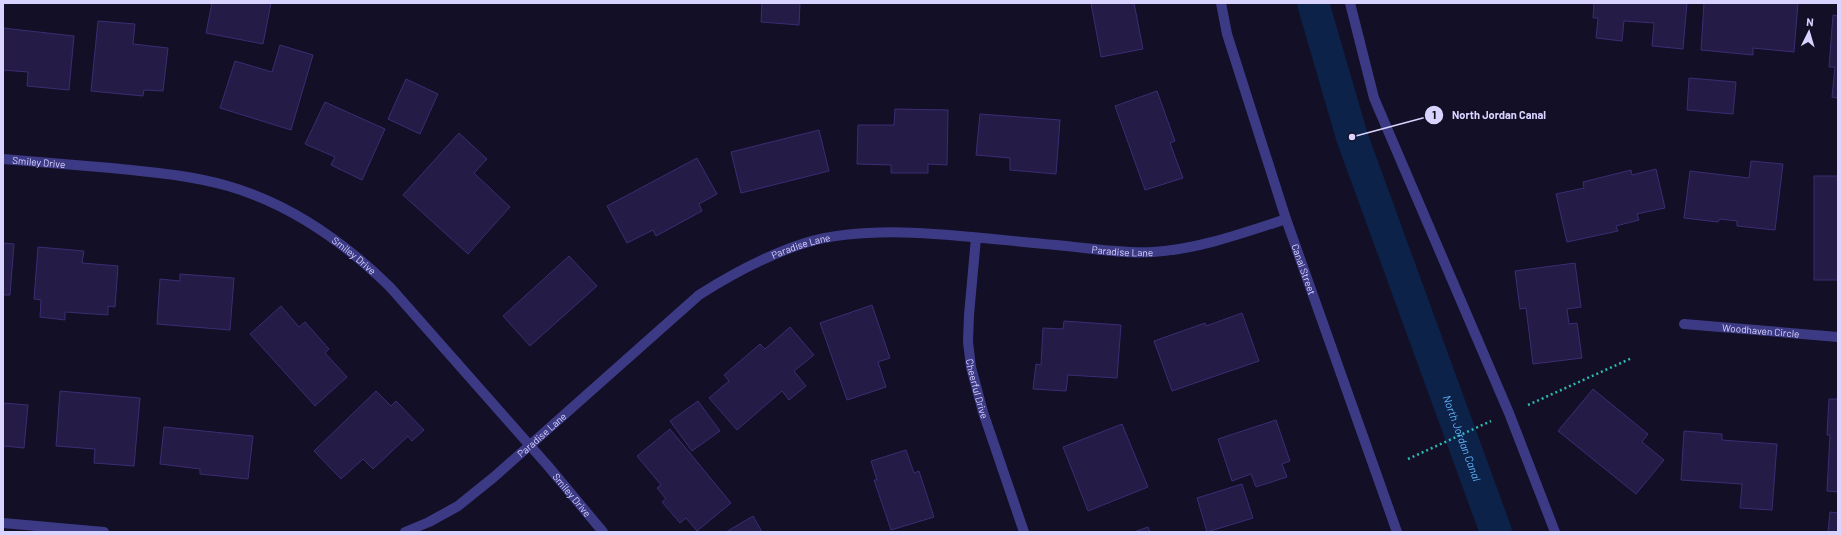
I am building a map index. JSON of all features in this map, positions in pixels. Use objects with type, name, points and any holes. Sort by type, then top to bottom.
[{"type":"street","name":"Canal Street","points":[[1221,3],[1227,34],[1286,219],[1397,532]]},
{"type":"street","points":[[1350,3],[1374,98],[1509,413],[1555,532]]},
{"type":"street","name":"Smiley Drive","points":[[3,159],[159,172],[194,177],[228,186],[263,198],[298,216],[331,236],[356,255],[390,287],[529,445],[603,532]]},
{"type":"street","name":"Paradise Lane","points":[[406,532],[429,522],[458,506],[699,295],[733,273],[806,243],[845,235],[884,233],[922,234],[1153,252],[1196,246],[1286,219]]},
{"type":"street","name":"Cheerful Drive","points":[[976,238],[969,315],[968,342],[971,367],[983,412],[1024,532]]},
{"type":"street","name":"Woodhaven Circle","points":[[1684,324],[1838,337]]},
{"type":"street","points":[[3,523],[104,532]]},
{"type":"path","points":[[1408,459],[1632,358]]},
{"type":"building","points":[[212,3],[271,3],[263,44],[206,33]]},
{"type":"building","points":[[762,3],[800,3],[799,25],[761,22]]},
{"type":"building","points":[[1091,3],[1134,3],[1143,49],[1101,57]]},
{"type":"building","points":[[1594,3],[1687,3],[1683,49],[1652,46],[1654,23],[1624,21],[1622,41],[1596,38],[1598,18],[1593,18]]},
{"type":"building","points":[[1704,3],[1798,3],[1794,52],[1753,48],[1753,55],[1701,50]]},
{"type":"building","points":[[1833,15],[1838,16],[1838,98],[1832,97],[1835,67],[1829,67]]},
{"type":"building","points":[[98,21],[135,24],[133,44],[168,48],[163,91],[144,90],[143,96],[91,91]]},
{"type":"building","points":[[3,28],[74,36],[69,90],[27,86],[28,72],[3,70]]},
{"type":"building","points":[[280,45],[313,55],[291,130],[220,108],[235,61],[272,72]]},
{"type":"building","points":[[1689,78],[1736,82],[1733,114],[1687,110]]},
{"type":"building","points":[[406,79],[438,94],[420,134],[388,119]]},
{"type":"building","points":[[1157,91],[1175,141],[1170,143],[1183,178],[1145,190],[1115,106]]},
{"type":"building","points":[[325,102],[385,129],[362,180],[331,165],[335,157],[305,144]]},
{"type":"building","points":[[895,109],[948,110],[947,165],[928,164],[928,173],[891,173],[891,165],[857,164],[858,125],[894,125]]},
{"type":"building","points":[[980,114],[1060,120],[1056,174],[1010,170],[1010,158],[976,155]]},
{"type":"building","points":[[819,130],[829,171],[741,193],[731,152]]},
{"type":"building","points":[[459,133],[487,159],[474,173],[510,207],[468,254],[403,195]]},
{"type":"building","points":[[697,158],[717,194],[699,204],[702,211],[656,236],[653,230],[627,243],[607,206]]},
{"type":"building","points":[[1751,161],[1783,164],[1775,230],[1737,226],[1737,221],[1720,219],[1718,222],[1684,218],[1690,171],[1749,178]]},
{"type":"building","points":[[1656,169],[1665,208],[1637,214],[1639,220],[1616,226],[1618,231],[1567,242],[1556,194],[1584,188],[1583,182],[1631,170],[1632,175]]},
{"type":"building","points":[[1814,176],[1838,176],[1838,280],[1814,280]]},
{"type":"building","points":[[3,243],[14,244],[10,295],[3,295]]},
{"type":"building","points":[[38,247],[84,251],[82,263],[118,266],[115,307],[108,306],[108,315],[65,312],[65,320],[40,317],[41,300],[34,299]]},
{"type":"building","points":[[569,256],[597,286],[530,346],[503,316]]},
{"type":"building","points":[[1575,263],[1581,307],[1567,309],[1569,324],[1577,323],[1582,358],[1533,364],[1526,308],[1520,309],[1515,271]]},
{"type":"building","points":[[180,274],[234,278],[230,330],[157,324],[160,279],[180,281]]},
{"type":"building","points":[[872,305],[890,358],[878,362],[886,387],[847,400],[820,323]]},
{"type":"building","points":[[281,306],[299,327],[305,322],[329,349],[325,353],[347,377],[315,406],[250,334]]},
{"type":"building","points":[[1242,313],[1259,361],[1172,391],[1154,341],[1205,323],[1206,326]]},
{"type":"building","points":[[1064,321],[1121,325],[1117,378],[1068,375],[1066,391],[1033,389],[1036,364],[1041,365],[1043,328],[1063,329]]},
{"type":"building","points":[[790,327],[814,355],[794,371],[806,386],[789,400],[782,391],[737,430],[709,398],[729,381],[724,375],[760,344],[765,349]]},
{"type":"building","points":[[1593,389],[1648,434],[1642,442],[1664,460],[1636,494],[1558,431]]},
{"type":"building","points":[[60,391],[140,398],[134,466],[94,463],[95,449],[56,446]]},
{"type":"building","points":[[376,391],[391,406],[396,401],[424,430],[412,441],[408,436],[373,469],[363,459],[341,479],[314,451]]},
{"type":"building","points":[[1829,399],[1838,399],[1838,492],[1827,491],[1830,435],[1827,435]]},
{"type":"building","points":[[698,401],[720,431],[692,451],[670,421]]},
{"type":"building","points":[[3,403],[28,405],[24,448],[4,446],[3,452]]},
{"type":"building","points":[[1276,420],[1290,461],[1282,464],[1287,477],[1256,487],[1251,474],[1232,481],[1218,439]]},
{"type":"building","points":[[1122,424],[1148,487],[1088,511],[1063,447]]},
{"type":"building","points":[[164,427],[253,436],[248,479],[200,474],[200,469],[160,464]]},
{"type":"building","points":[[670,429],[731,503],[697,531],[686,518],[680,523],[662,502],[666,499],[657,488],[661,485],[637,456]]},
{"type":"building","points":[[1684,431],[1722,434],[1722,440],[1777,444],[1772,510],[1740,508],[1742,484],[1681,480]]},
{"type":"building","points":[[906,450],[914,473],[919,471],[934,517],[891,530],[874,480],[877,480],[871,461]]},
{"type":"building","points":[[1242,484],[1253,518],[1207,532],[1197,498]]},
{"type":"building","points":[[1830,512],[1838,513],[1838,532],[1828,532]]},
{"type":"building","points":[[753,516],[762,532],[726,532]]},
{"type":"building","points":[[1148,527],[1150,532],[1134,532]]},
{"type":"waterway","name":"North Jordan Canal","points":[[1313,3],[1352,137],[1496,532]]},
{"type":"place","name":"North Jordan Canal","points":[[1352,137]]}]
